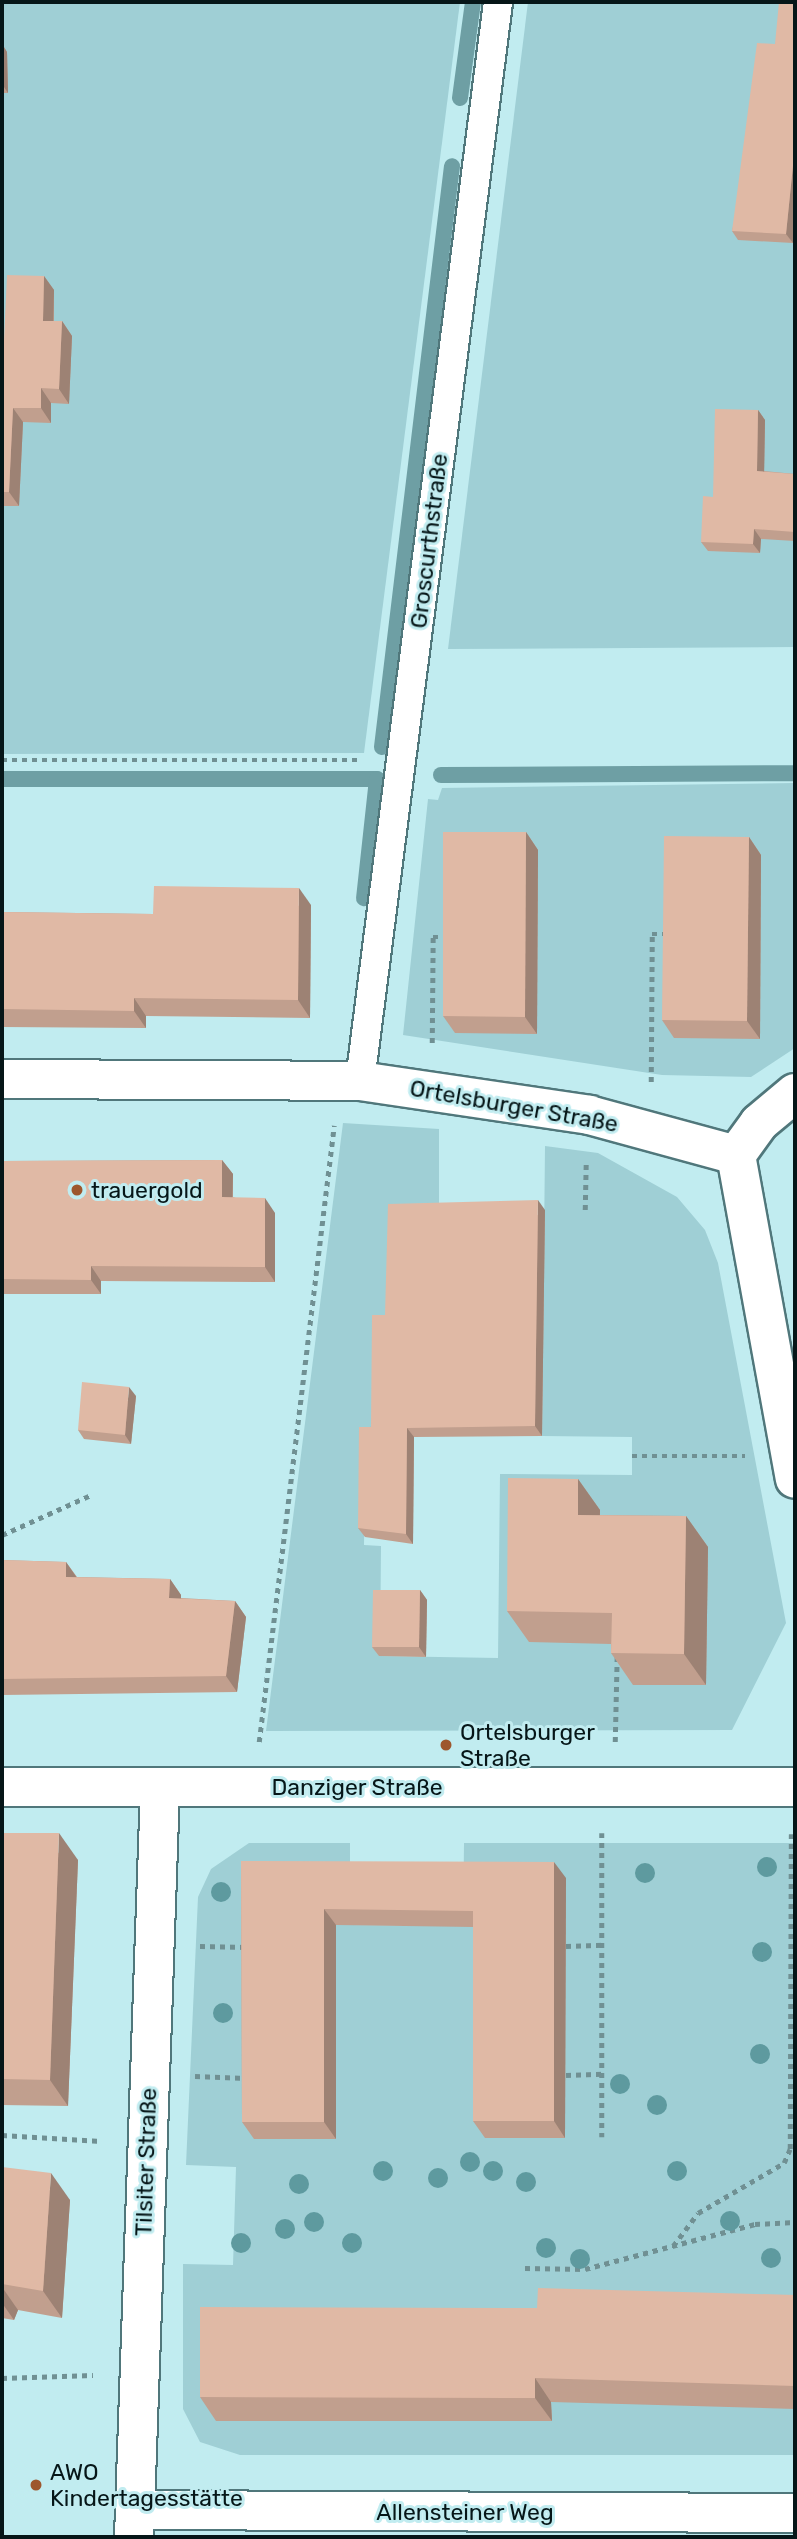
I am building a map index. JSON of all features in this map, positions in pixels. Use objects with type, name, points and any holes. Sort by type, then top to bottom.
[{"type":"street","name":"Ortelsburger Straße","points":[[2,1079],[360,1081],[590,1115],[736,1155]]},
{"type":"street","points":[[793,1468],[736,1155],[759,1124],[795,1093]]},
{"type":"street","name":"Danziger Straße","points":[[2,1787],[793,1787]]},
{"type":"street","name":"Tilsiter Straße","points":[[135,2524],[160,1787]]},
{"type":"street","name":"Allensteiner Weg","points":[[135,2524],[795,2513]]},
{"type":"lane","name":"Groscurthstraße","points":[[360,1081],[498,2]]},
{"type":"path","points":[[2,760],[402,760]]},
{"type":"path","points":[[651,1132],[652,934],[675,934]]},
{"type":"path","points":[[432,1091],[433,937],[456,937]]},
{"type":"path","points":[[271,1787],[255,1730],[334,1121],[360,1081]]},
{"type":"path","points":[[632,1456],[793,1468]]},
{"type":"path","points":[[2,1535],[91,1494]]},
{"type":"path","points":[[602,2137],[602,1835],[609,1787],[617,1644]]},
{"type":"path","points":[[673,2246],[698,2213],[784,2163],[790,2150],[793,1787]]},
{"type":"path","points":[[566,1946],[604,1945]]},
{"type":"path","points":[[149,2074],[254,2079]]},
{"type":"path","points":[[566,2075],[603,2074]]},
{"type":"path","points":[[2,2135],[147,2144]]},
{"type":"path","points":[[525,2268],[584,2269],[755,2224],[795,2222]]},
{"type":"path","points":[[2,2378],[139,2371]]},
{"type":"shaded area","points":[[2,2],[460,2],[364,753],[2,754]]},
{"type":"shaded area","points":[[528,2],[795,2],[795,647],[448,649]]},
{"type":"shaded area","points":[[795,783],[795,1048],[751,1077],[662,1075],[403,1035],[428,799],[438,800],[442,788]]},
{"type":"shaded area","points":[[343,1123],[439,1129],[439,1214],[378,1436],[366,1437],[364,1545],[381,1546],[380,1656],[498,1658],[500,1474],[632,1475],[632,1437],[542,1436],[545,1146],[598,1153],[677,1197],[705,1230],[718,1263],[786,1623],[732,1730],[266,1731]]},
{"type":"shaded area","points":[[249,1843],[350,1843],[350,1925],[463,1926],[464,1843],[795,1843],[795,2455],[240,2455],[200,2442],[183,2409],[183,2264],[233,2265],[236,2167],[186,2165],[198,1897],[211,1869]]},
{"type":"building","points":[[779,2],[795,2],[795,146],[786,234],[732,231],[757,43],[775,44]]},
{"type":"building","points":[[7,275],[44,276],[43,321],[62,321],[59,389],[41,388],[41,408],[13,408],[9,492],[2,492],[2,362]]},
{"type":"building","points":[[715,409],[758,410],[757,471],[795,474],[795,532],[754,529],[753,544],[701,542],[703,496],[713,497]]},
{"type":"building","points":[[443,832],[526,832],[525,1017],[443,1016]]},
{"type":"building","points":[[664,836],[749,837],[747,1021],[662,1020]]},
{"type":"building","points":[[154,886],[299,888],[298,1000],[134,998],[134,1011],[2,1009],[2,912],[153,914]]},
{"type":"building","points":[[222,1160],[222,1197],[265,1198],[265,1267],[91,1266],[91,1280],[2,1279],[2,1161]]},
{"type":"building","points":[[538,1200],[535,1426],[407,1428],[406,1534],[358,1528],[359,1427],[371,1427],[372,1315],[385,1315],[388,1204]]},
{"type":"building","points":[[82,1382],[129,1387],[125,1435],[78,1430]]},
{"type":"building","points":[[508,1478],[578,1479],[578,1515],[686,1516],[684,1654],[611,1653],[612,1613],[507,1611]]},
{"type":"building","points":[[2,1560],[66,1562],[66,1577],[170,1579],[169,1598],[235,1601],[226,1676],[2,1679]]},
{"type":"building","points":[[373,1590],[420,1590],[419,1647],[372,1647]]},
{"type":"building","points":[[2,1833],[59,1833],[50,2080],[2,2079]]},
{"type":"building","points":[[241,1861],[554,1862],[554,2121],[473,2121],[473,1911],[324,1909],[324,2122],[242,2122]]},
{"type":"building","points":[[2,2167],[51,2173],[43,2291],[2,2284]]},
{"type":"building","points":[[538,2288],[795,2295],[795,2386],[535,2378],[535,2398],[200,2397],[200,2307],[537,2308]]},
{"type":"waterway","points":[[460,98],[473,2]]},
{"type":"waterway","points":[[382,747],[452,166]]},
{"type":"waterway","points":[[441,775],[795,773]]},
{"type":"waterway","points":[[2,779],[377,779],[364,898]]},
{"type":"place","name":"trauergold","points":[[77,1190]]},
{"type":"place","name":"Ortelsburger Straße","points":[[446,1745]]},
{"type":"place","name":"AWO Kindertagesstätte","points":[[36,2485]]}]
